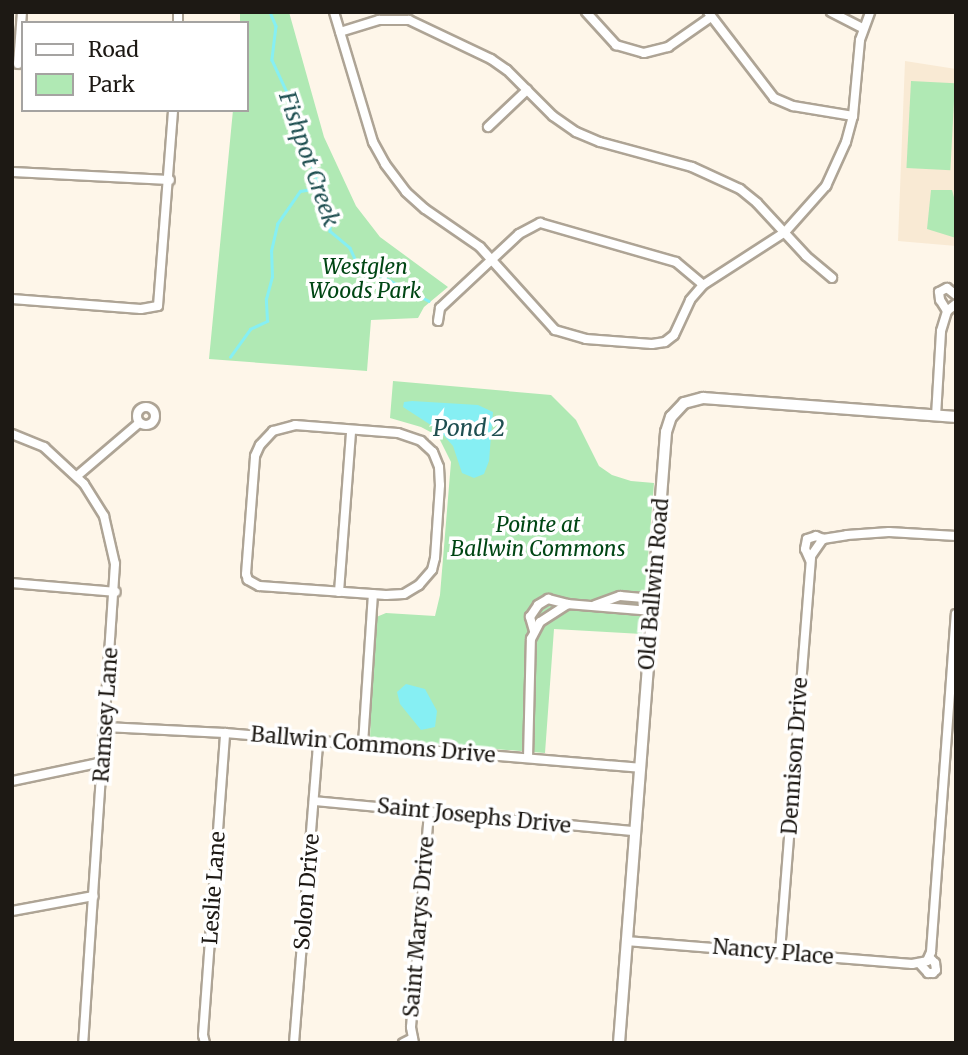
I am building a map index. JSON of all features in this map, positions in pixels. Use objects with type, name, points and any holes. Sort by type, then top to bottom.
[{"type":"street","points":[[334,12],[364,118],[385,164],[425,209],[471,240],[493,260],[546,321],[565,334],[586,339],[652,344],[665,342],[674,335],[690,300],[703,285],[785,232],[826,186],[841,156],[853,116],[863,28],[870,12]]},
{"type":"street","points":[[586,12],[616,45],[644,53],[668,47],[709,14],[774,98],[793,106],[853,116]]},
{"type":"street","points":[[831,12],[863,28]]},
{"type":"street","points":[[340,32],[379,20],[409,20],[491,59],[553,116],[587,137],[692,167],[731,184],[757,203],[806,256],[832,278]]},
{"type":"street","points":[[18,64],[21,25]]},
{"type":"street","points":[[488,128],[527,90]]},
{"type":"street","points":[[12,299],[141,309],[158,306],[170,180],[173,112]]},
{"type":"street","points":[[12,172],[170,180]]},
{"type":"street","points":[[438,321],[440,308],[526,228],[540,223],[676,261],[703,285]]},
{"type":"street","points":[[947,311],[940,300],[939,292],[947,288],[956,295]]},
{"type":"street","points":[[936,416],[941,331],[947,311],[956,304]]},
{"type":"street","name":"Old Ballwin Road","points":[[619,1043],[653,598],[667,432],[671,417],[684,403],[703,398],[956,417]]},
{"type":"street","points":[[77,476],[139,423]]},
{"type":"street","points":[[295,425],[351,431],[398,433],[415,438],[433,452],[439,467],[432,570],[419,585],[404,594],[258,586],[248,580],[246,574],[253,467],[260,445],[280,427],[295,425]]},
{"type":"street","points":[[340,592],[351,431]]},
{"type":"street","name":"Ramsey Lane","points":[[12,434],[44,447],[77,476],[99,506],[108,528],[115,564],[116,592],[83,1043]]},
{"type":"street","name":"Dennison Drive","points":[[780,952],[810,560],[823,539],[889,533],[956,536]]},
{"type":"street","points":[[12,583],[116,592]]},
{"type":"street","points":[[363,744],[373,594]]},
{"type":"street","points":[[592,606],[620,596],[653,598]]},
{"type":"street","points":[[528,758],[531,704],[528,678],[534,631],[530,617],[538,605],[548,599],[568,604],[652,611]]},
{"type":"street","points":[[534,631],[548,616],[568,604]]},
{"type":"street","points":[[930,958],[920,964],[928,973],[933,973],[936,970],[935,963],[930,958],[956,614]]},
{"type":"street","name":"Ballwin Commons Drive","points":[[105,727],[225,733],[640,768]]},
{"type":"street","name":"Leslie Lane","points":[[205,1043],[225,733]]},
{"type":"street","name":"Solon Drive","points":[[294,1043],[318,742]]},
{"type":"street","points":[[12,781],[103,762]]},
{"type":"street","name":"Saint Josephs Drive","points":[[314,801],[634,831]]},
{"type":"street","name":"Saint Marys Drive","points":[[403,1043],[413,1040],[411,1027],[429,812]]},
{"type":"street","points":[[12,911],[94,895]]},
{"type":"street","name":"Nancy Place","points":[[626,941],[920,964]]},
{"type":"shaded area","points":[[905,61],[956,69],[956,246],[898,241]]},
{"type":"green space","name":"Westglen Woods Park","points":[[240,12],[289,12],[324,137],[356,206],[380,237],[448,287],[424,307],[418,318],[371,320],[367,371],[209,359],[233,112],[248,112],[248,21],[240,21]]},
{"type":"green space","points":[[911,81],[955,83],[950,170],[906,168]]},
{"type":"green space","points":[[931,190],[952,190],[956,205],[956,238],[927,229]]},
{"type":"green space","name":"Pointe at Ballwin Commons","points":[[393,381],[551,395],[576,420],[599,466],[612,475],[631,481],[654,483],[642,634],[554,629],[545,753],[370,739],[374,618],[386,613],[435,616],[440,595],[451,462],[438,436],[421,427],[390,418]]},
{"type":"water","name":"Pond 2","points":[[404,402],[478,405],[493,412],[489,461],[484,474],[474,478],[462,473],[453,446],[440,431],[403,407]]},
{"type":"water","points":[[406,684],[425,689],[437,711],[435,727],[421,730],[400,704],[397,692]]},
{"type":"waterway","name":"Fishpot Creek","points":[[270,12],[276,26],[272,60],[293,105],[319,187],[331,212],[330,231],[350,248],[357,263],[429,301]]},
{"type":"waterway","points":[[230,357],[250,329],[267,321],[266,299],[272,277],[271,251],[277,224],[300,191],[318,188]]}]
